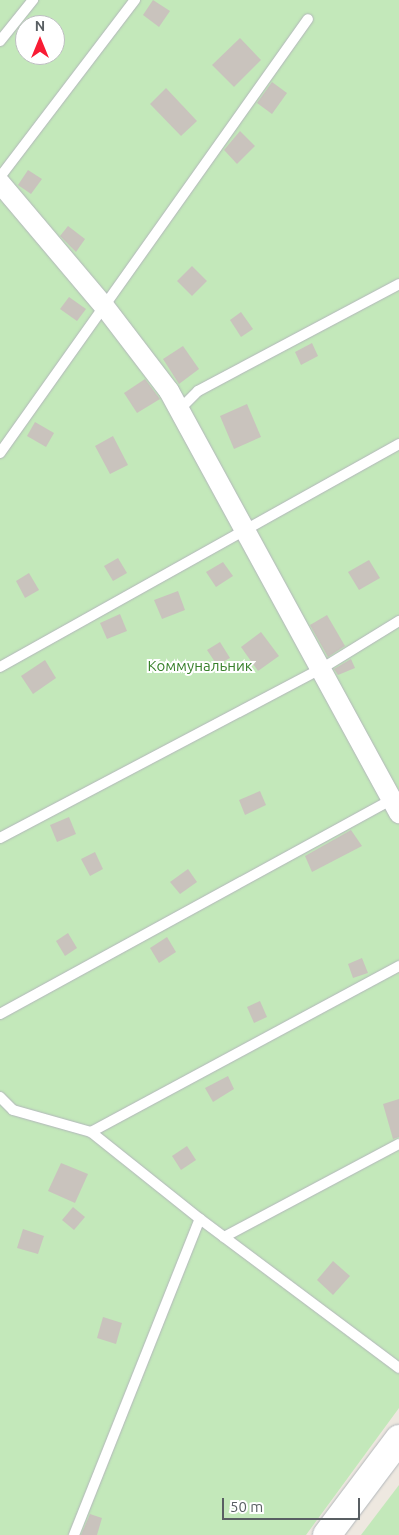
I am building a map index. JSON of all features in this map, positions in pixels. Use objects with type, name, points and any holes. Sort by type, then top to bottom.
[{"type":"main road","points":[[327,1535],[399,1439]]},
{"type":"street","points":[[2,188],[104,306],[180,409],[321,669],[397,802]]},
{"type":"lane","points":[[0,41],[33,0]]},
{"type":"lane","points":[[2,188],[135,0]]},
{"type":"lane","points":[[0,453],[308,20]]},
{"type":"lane","points":[[180,409],[198,391],[399,284]]},
{"type":"lane","points":[[0,667],[399,444]]},
{"type":"lane","points":[[0,838],[321,669],[399,620]]},
{"type":"lane","points":[[0,1014],[397,802]]},
{"type":"lane","points":[[91,1132],[399,966]]},
{"type":"lane","points":[[0,1097],[13,1110],[91,1132],[200,1219],[399,1368]]},
{"type":"lane","points":[[224,1237],[399,1144]]},
{"type":"lane","points":[[74,1535],[200,1219]]},
{"type":"green space","name":"Коммунальник","points":[[0,0],[399,0],[399,1408],[306,1535],[0,1535]]},
{"type":"green space","points":[[399,1485],[399,1535],[361,1535]]},
{"type":"building","points":[[153,0],[170,11],[159,27],[143,15]]},
{"type":"building","points":[[240,38],[261,60],[234,87],[212,65]]},
{"type":"building","points":[[272,82],[287,93],[272,114],[257,103]]},
{"type":"building","points":[[166,88],[197,121],[181,136],[150,104]]},
{"type":"building","points":[[240,131],[255,146],[237,164],[224,150]]},
{"type":"building","points":[[28,170],[42,179],[31,194],[18,185]]},
{"type":"building","points":[[68,226],[85,239],[76,252],[60,236]]},
{"type":"building","points":[[192,266],[207,281],[192,296],[177,281]]},
{"type":"building","points":[[69,297],[86,309],[77,321],[60,309]]},
{"type":"building","points":[[241,312],[253,329],[241,337],[230,320]]},
{"type":"building","points":[[312,343],[318,356],[301,365],[295,352]]},
{"type":"building","points":[[183,346],[199,369],[179,384],[163,359]]},
{"type":"building","points":[[145,379],[160,399],[137,413],[124,393]]},
{"type":"building","points":[[247,404],[261,437],[234,449],[220,416]]},
{"type":"building","points":[[35,422],[54,433],[46,447],[27,436]]},
{"type":"building","points":[[113,436],[128,465],[110,474],[95,446]]},
{"type":"building","points":[[118,558],[127,573],[113,581],[104,566]]},
{"type":"building","points":[[369,560],[380,578],[359,590],[348,572]]},
{"type":"building","points":[[223,562],[233,576],[216,587],[206,572]]},
{"type":"building","points":[[29,573],[39,590],[25,598],[16,581]]},
{"type":"building","points":[[178,591],[185,610],[162,619],[154,600]]},
{"type":"building","points":[[120,614],[127,631],[107,639],[100,623]]},
{"type":"building","points":[[327,615],[345,646],[328,657],[310,625]]},
{"type":"building","points":[[261,632],[279,656],[258,671],[241,647]]},
{"type":"building","points":[[220,642],[230,658],[217,665],[207,650]]},
{"type":"building","points":[[351,659],[355,668],[338,675],[334,669]]},
{"type":"building","points":[[45,660],[56,678],[33,694],[21,676]]},
{"type":"building","points":[[260,791],[266,805],[245,815],[239,800]]},
{"type":"building","points":[[69,817],[76,834],[57,842],[50,825]]},
{"type":"building","points":[[351,830],[362,846],[312,872],[305,856]]},
{"type":"building","points":[[95,852],[103,869],[90,876],[81,859]]},
{"type":"building","points":[[188,869],[197,882],[180,894],[170,882]]},
{"type":"building","points":[[68,933],[77,948],[65,956],[56,941]]},
{"type":"building","points":[[167,937],[176,952],[159,963],[150,948]]},
{"type":"building","points":[[362,958],[368,973],[353,978],[348,964]]},
{"type":"building","points":[[260,1001],[267,1017],[254,1023],[247,1007]]},
{"type":"building","points":[[228,1076],[234,1089],[213,1102],[205,1088]]},
{"type":"building","points":[[399,1099],[399,1137],[393,1139],[383,1104]]},
{"type":"building","points":[[187,1146],[196,1160],[181,1170],[172,1156]]},
{"type":"building","points":[[61,1163],[88,1174],[75,1203],[48,1191]]},
{"type":"building","points":[[73,1207],[85,1217],[74,1230],[62,1220]]},
{"type":"building","points":[[23,1229],[44,1236],[38,1254],[17,1248]]},
{"type":"building","points":[[333,1261],[350,1276],[333,1295],[317,1280]]},
{"type":"building","points":[[103,1317],[122,1323],[116,1344],[97,1338]]},
{"type":"building","points":[[90,1514],[102,1518],[97,1535],[81,1535]]}]
